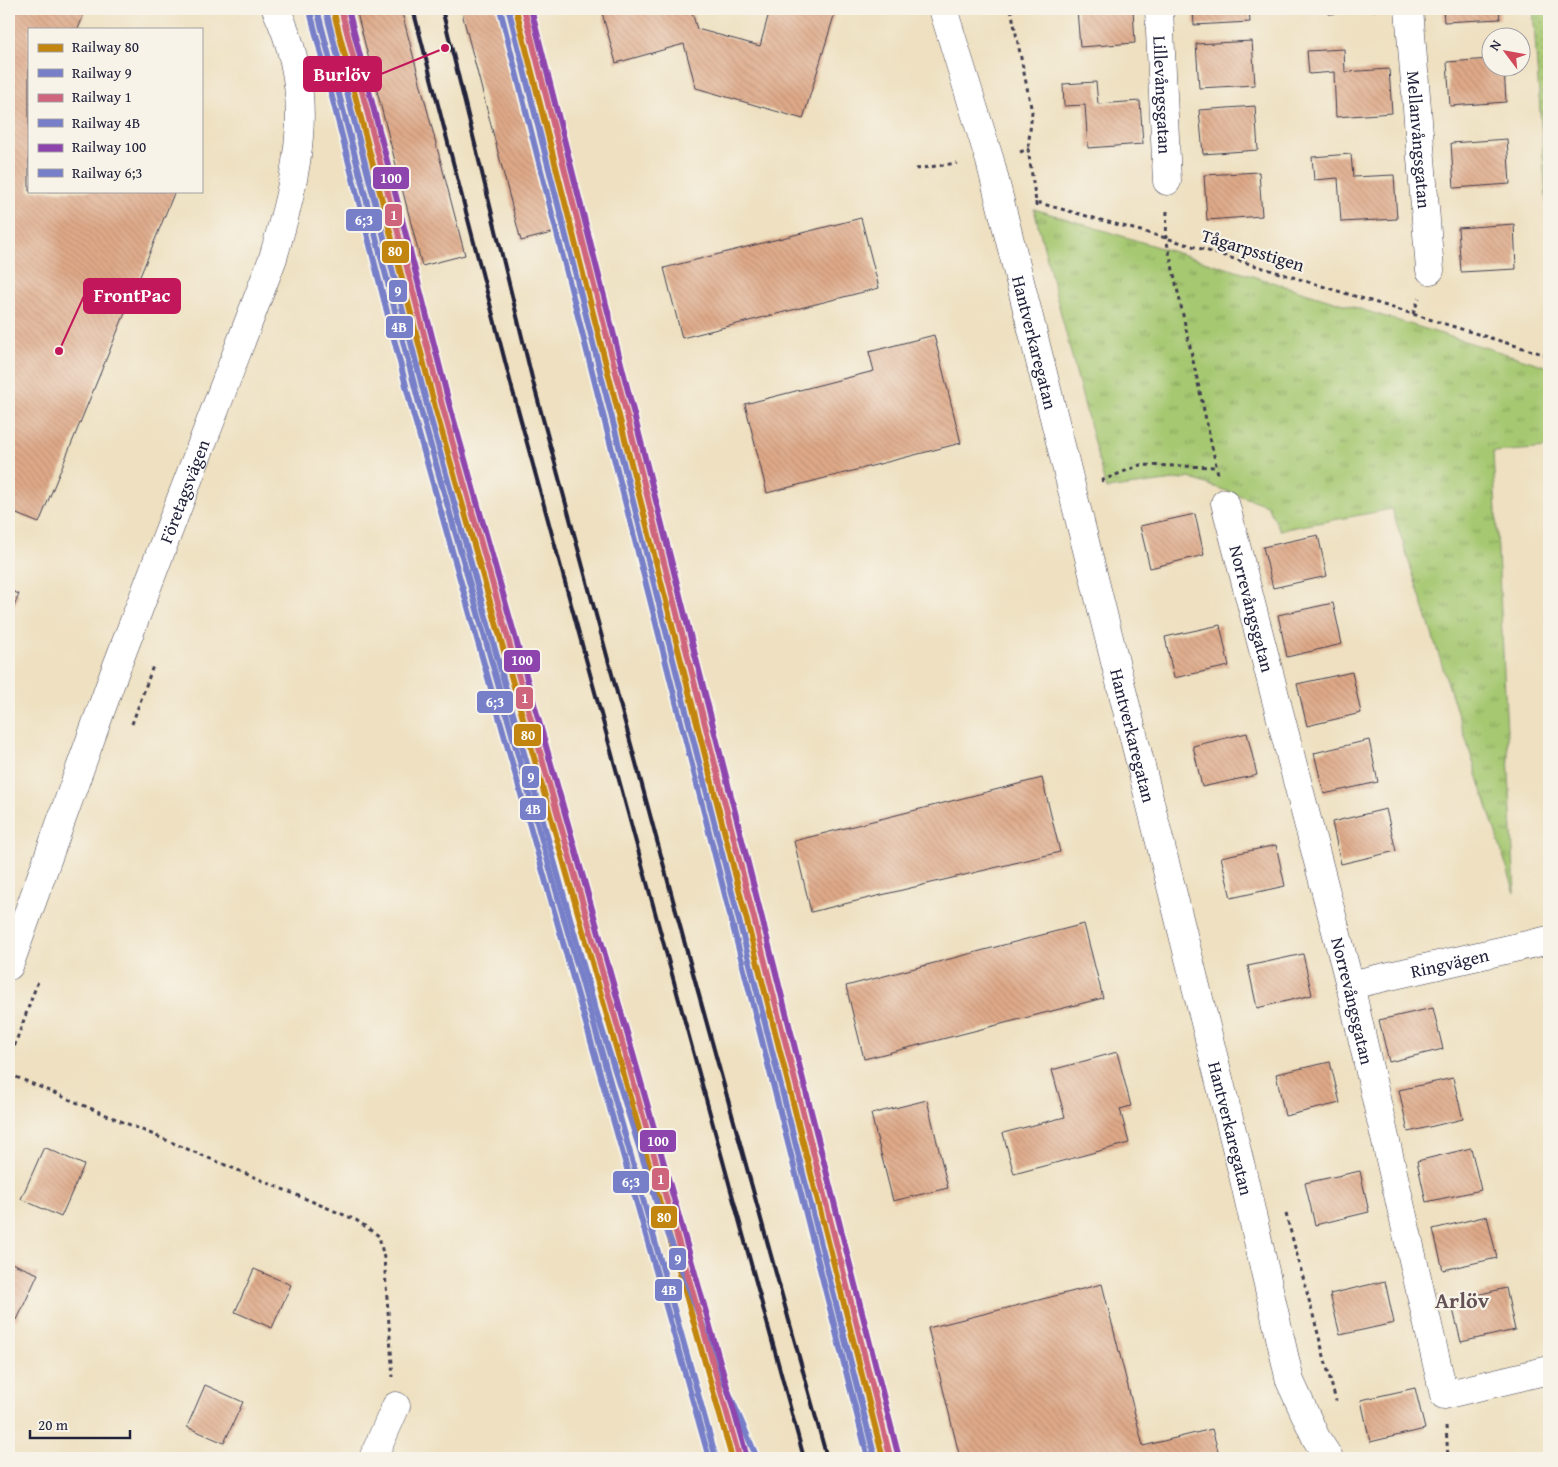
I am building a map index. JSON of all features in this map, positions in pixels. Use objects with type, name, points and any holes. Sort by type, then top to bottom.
[{"type":"street","name":"Företagsvägen","points":[[9,966],[115,671],[273,258],[292,194],[301,136],[298,76],[287,32],[276,9]]},
{"type":"street","name":"Hantverkaregatan","points":[[943,9],[990,161],[1243,1175],[1290,1380],[1316,1438],[1329,1458]]},
{"type":"street","name":"Lillevångsgatan","points":[[1159,9],[1167,181]]},
{"type":"street","name":"Mellanvångsgatan","points":[[1409,9],[1430,270]]},
{"type":"street","name":"Norrevångsgatan","points":[[1225,503],[1350,985],[1444,1395],[1549,1370]]},
{"type":"street","name":"Ringvägen","points":[[1350,985],[1549,940]]},
{"type":"street","points":[[373,1458],[396,1406]]},
{"type":"path","points":[[916,170],[945,164],[990,161],[1028,149],[1032,112],[1011,9]]},
{"type":"path","name":"Tågarpsstigen","points":[[1028,149],[1036,202],[1166,238],[1549,356]]},
{"type":"path","points":[[1166,238],[1225,503]]},
{"type":"path","points":[[1073,492],[1140,465],[1217,467]]},
{"type":"path","points":[[9,1074],[356,1220],[379,1236],[384,1258],[396,1406]]},
{"type":"green space","points":[[1533,9],[1549,9],[1549,241]]},
{"type":"green space","points":[[1034,209],[1549,367],[1549,448],[1493,452],[1515,893],[1392,509],[1280,530],[1267,505],[1189,478],[1106,489]]},
{"type":"building","points":[[9,9],[86,9],[78,28],[28,28],[28,192],[175,192],[39,523],[9,511]]},
{"type":"building","points":[[356,9],[401,9],[465,255],[422,266]]},
{"type":"building","points":[[461,9],[506,9],[563,230],[521,241]]},
{"type":"building","points":[[601,9],[691,9],[697,29],[760,46],[770,9],[836,9],[803,119],[696,88],[684,44],[616,63]]},
{"type":"building","points":[[1077,9],[1133,9],[1135,43],[1080,47]]},
{"type":"building","points":[[1193,9],[1249,9],[1250,22],[1194,25]]},
{"type":"building","points":[[1328,9],[1384,9],[1384,10],[1328,14]]},
{"type":"building","points":[[1443,9],[1499,9],[1500,19],[1444,22]]},
{"type":"building","points":[[1252,41],[1255,85],[1199,88],[1196,44]]},
{"type":"building","points":[[1344,49],[1345,72],[1389,69],[1392,113],[1336,117],[1334,72],[1309,74],[1307,51]]},
{"type":"building","points":[[1480,60],[1480,78],[1505,78],[1506,102],[1450,106],[1447,62]]},
{"type":"building","points":[[1096,82],[1098,104],[1140,101],[1143,144],[1088,148],[1085,105],[1064,106],[1063,84]]},
{"type":"building","points":[[1255,106],[1258,150],[1203,154],[1199,110]]},
{"type":"building","points":[[1507,139],[1510,184],[1454,188],[1451,143]]},
{"type":"building","points":[[1351,154],[1353,177],[1394,175],[1397,219],[1341,222],[1338,178],[1314,180],[1312,157]]},
{"type":"building","points":[[1259,172],[1262,216],[1207,220],[1204,175]]},
{"type":"building","points":[[861,218],[879,288],[682,338],[664,268]]},
{"type":"building","points":[[1514,224],[1516,269],[1461,272],[1458,228]]},
{"type":"building","points":[[934,335],[961,443],[767,493],[745,404],[874,371],[869,352]]},
{"type":"building","points":[[1195,514],[1204,555],[1150,568],[1140,526]]},
{"type":"building","points":[[1318,535],[1327,576],[1273,588],[1263,547]]},
{"type":"building","points":[[9,590],[19,594],[9,619]]},
{"type":"building","points":[[1333,603],[1342,644],[1287,657],[1278,615]]},
{"type":"building","points":[[1220,625],[1229,666],[1174,678],[1165,637]]},
{"type":"building","points":[[1352,672],[1361,713],[1307,726],[1297,684]]},
{"type":"building","points":[[1247,733],[1257,775],[1202,787],[1193,746]]},
{"type":"building","points":[[1369,740],[1378,782],[1324,794],[1314,753]]},
{"type":"building","points":[[1042,778],[1060,852],[811,912],[794,841]]},
{"type":"building","points":[[1386,809],[1396,851],[1341,864],[1332,822]]},
{"type":"building","points":[[1276,845],[1285,886],[1231,898],[1221,857]]},
{"type":"building","points":[[1084,924],[1103,998],[864,1059],[846,986]]},
{"type":"building","points":[[1303,954],[1312,995],[1257,1008],[1248,966]]},
{"type":"building","points":[[1433,1008],[1443,1049],[1389,1062],[1379,1020]]},
{"type":"building","points":[[1117,1052],[1131,1106],[1120,1109],[1129,1143],[1014,1174],[1003,1133],[1065,1117],[1052,1070]]},
{"type":"building","points":[[1330,1062],[1340,1103],[1285,1116],[1276,1074]]},
{"type":"building","points":[[1453,1078],[1463,1119],[1408,1132],[1399,1090]]},
{"type":"building","points":[[927,1100],[948,1188],[893,1201],[871,1114]]},
{"type":"building","points":[[44,1147],[84,1165],[61,1217],[21,1199]]},
{"type":"building","points":[[1471,1148],[1481,1190],[1426,1202],[1417,1161]]},
{"type":"building","points":[[1360,1171],[1369,1212],[1315,1225],[1305,1183]]},
{"type":"building","points":[[1487,1216],[1497,1258],[1443,1270],[1433,1229]]},
{"type":"building","points":[[9,1262],[38,1274],[17,1320],[9,1316]]},
{"type":"building","points":[[254,1269],[291,1285],[272,1328],[235,1312]]},
{"type":"building","points":[[1385,1281],[1394,1323],[1340,1335],[1330,1294]]},
{"type":"building","points":[[1102,1284],[1143,1446],[1212,1429],[1220,1458],[960,1458],[928,1328]]},
{"type":"building","points":[[1506,1288],[1515,1330],[1461,1342],[1451,1301]]},
{"type":"building","points":[[205,1385],[243,1402],[224,1443],[187,1427]]},
{"type":"building","points":[[1415,1388],[1425,1429],[1370,1442],[1361,1400]]},
{"type":"railway","points":[[413,9],[512,388],[804,1458]]},
{"type":"railway","points":[[442,9],[533,382],[686,948],[827,1458]]},
{"type":"rail line","name":"80","points":[[333,9],[435,407],[732,1458]]},
{"type":"rail line","name":"1","points":[[341,9],[442,405],[739,1456]]},
{"type":"rail line","name":"100","points":[[348,9],[449,403],[746,1454]]},
{"type":"rail line","name":"80","points":[[516,9],[883,1458]]},
{"type":"rail line","name":"1","points":[[524,9],[890,1456]]},
{"type":"rail line","name":"100","points":[[531,9],[898,1454]]},
{"type":"rail line","name":"9","points":[[326,11],[428,409],[594,1004],[658,1207],[725,1384],[757,1458]]},
{"type":"rail line","name":"9","points":[[509,11],[875,1458]]},
{"type":"rail line","name":"4B","points":[[318,13],[421,411],[716,1458]]},
{"type":"rail line","name":"4B","points":[[501,13],[868,1458]]},
{"type":"rail line","name":"6;3","points":[[311,15],[413,413],[709,1458]]},
{"type":"place","name":"Burlöv","points":[[445,48]]},
{"type":"place","name":"FrontPac","points":[[59,351]]},
{"type":"district","name":"Arlöv","points":[[1462,1300]]}]
